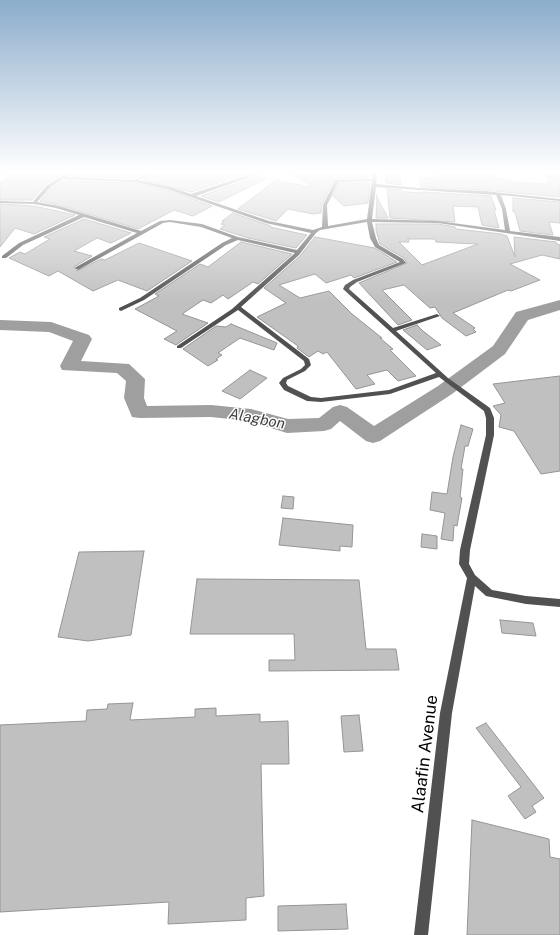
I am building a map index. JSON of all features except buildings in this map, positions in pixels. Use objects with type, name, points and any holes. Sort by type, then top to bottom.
[{"type":"street","points":[[78,215],[141,233]]},
{"type":"street","points":[[246,215],[268,222],[314,232]]},
{"type":"street","points":[[325,215],[325,227]]},
{"type":"street","points":[[370,215],[369,220],[373,238],[377,246],[401,260],[403,263],[355,281],[346,287],[443,377],[487,410],[490,418],[490,435],[465,550],[464,564],[472,578],[489,593],[526,600],[560,603]]},
{"type":"street","points":[[505,215],[508,230]]},
{"type":"street","points":[[4,256],[21,244],[82,216]]},
{"type":"street","points":[[179,347],[238,307],[299,252],[314,232],[325,227],[369,220],[438,222],[508,230],[560,239]]},
{"type":"street","points":[[78,268],[162,222],[170,221],[202,226],[237,238],[299,252]]},
{"type":"street","points":[[121,309],[142,299],[224,244],[237,238]]},
{"type":"street","points":[[238,307],[307,360],[308,365],[303,370],[285,379],[282,384],[286,388],[310,400],[390,392],[443,377]]},
{"type":"street","points":[[391,330],[437,316]]},
{"type":"street","name":"Alaafin Avenue","points":[[421,935],[446,713],[472,578]]},
{"type":"waterway","name":"Alagbon","points":[[0,325],[51,327],[83,339],[69,366],[122,368],[136,379],[134,398],[139,412],[211,411],[251,415],[287,426],[324,424],[340,411],[373,436],[445,390],[499,350],[522,316],[560,305]]}]
